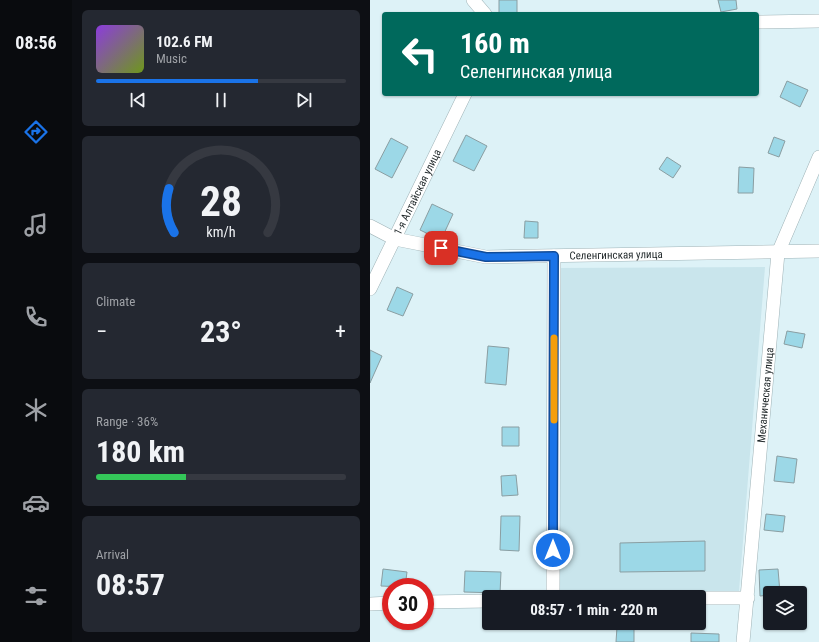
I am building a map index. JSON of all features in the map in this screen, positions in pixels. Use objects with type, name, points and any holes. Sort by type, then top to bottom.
[{"type":"street","points":[[473,0],[483,12]]},
{"type":"street","points":[[759,22],[819,21]]},
{"type":"street","name":"1-я Алтайская улица","points":[[370,290],[463,96]]},
{"type":"street","name":"Механическая улица","points":[[743,642],[778,252],[819,157]]},
{"type":"street","name":"Селенгинская улица","points":[[370,226],[395,239],[486,257],[819,251]]},
{"type":"street","points":[[553,590],[554,256]]},
{"type":"street","points":[[706,598],[748,598]]},
{"type":"street","points":[[434,602],[482,601]]},
{"type":"street","points":[[370,604],[382,603]]},
{"type":"shaded area","points":[[765,267],[739,591],[556,590],[557,268]]},
{"type":"building","points":[[499,0],[517,0],[517,12],[499,12]]},
{"type":"building","points":[[718,0],[736,0],[737,9],[721,12]]},
{"type":"building","points":[[787,81],[808,90],[800,107],[780,97]]},
{"type":"building","points":[[466,135],[487,146],[474,171],[453,161]]},
{"type":"building","points":[[774,137],[785,141],[779,157],[768,153]]},
{"type":"building","points":[[391,138],[408,147],[392,178],[375,169]]},
{"type":"building","points":[[667,157],[681,166],[673,178],[659,169]]},
{"type":"building","points":[[739,167],[754,168],[753,193],[738,193]]},
{"type":"building","points":[[432,204],[453,214],[441,240],[420,230]]},
{"type":"building","points":[[525,221],[538,222],[538,238],[524,238]]},
{"type":"building","points":[[397,287],[413,294],[403,316],[387,310]]},
{"type":"building","points":[[787,331],[805,334],[802,348],[784,344]]},
{"type":"building","points":[[488,346],[509,348],[506,385],[485,383]]},
{"type":"building","points":[[370,350],[382,356],[370,383]]},
{"type":"building","points":[[502,427],[519,427],[519,446],[502,446]]},
{"type":"building","points":[[777,456],[797,459],[794,483],[774,481]]},
{"type":"building","points":[[516,475],[518,495],[502,496],[501,476]]},
{"type":"building","points":[[766,514],[785,516],[783,532],[764,530]]},
{"type":"building","points":[[501,516],[520,516],[519,551],[500,550]]},
{"type":"building","points":[[705,541],[705,571],[620,572],[620,543]]},
{"type":"building","points":[[383,569],[407,572],[406,578],[382,578],[381,586]]},
{"type":"building","points":[[778,569],[779,586],[763,586],[763,596],[760,596],[759,570]]},
{"type":"building","points":[[465,571],[501,572],[500,590],[482,590],[482,592],[464,592]]},
{"type":"building","points":[[617,630],[634,630],[634,642],[616,642]]},
{"type":"building","points":[[691,633],[719,634],[719,642],[691,642]]},
{"type":"slow traffic","points":[[554,338],[554,420]]},
{"type":"route","points":[[441,248],[486,257],[554,256],[553,550]]}]
